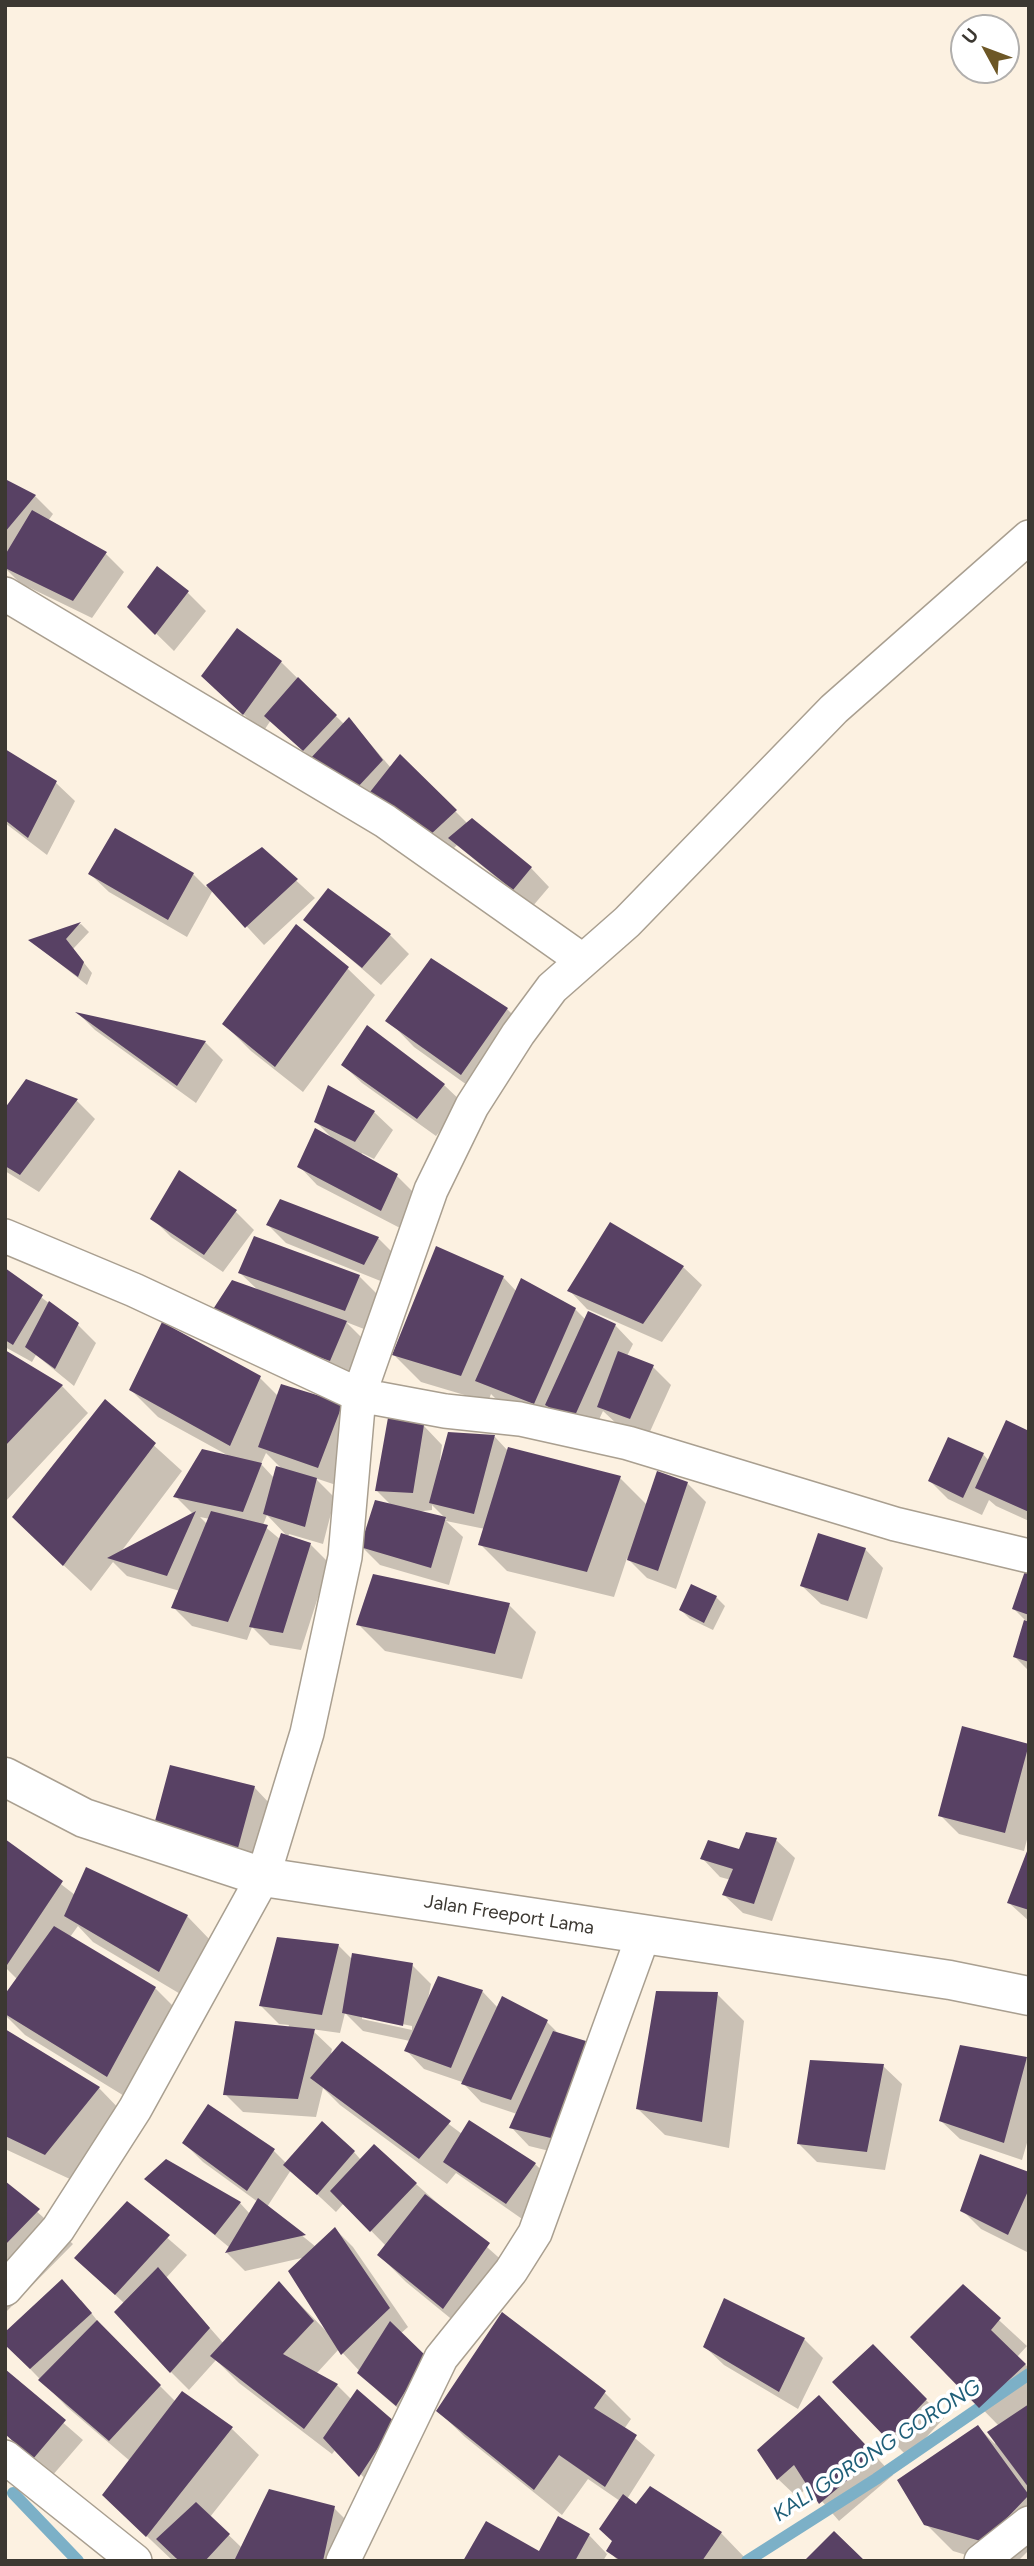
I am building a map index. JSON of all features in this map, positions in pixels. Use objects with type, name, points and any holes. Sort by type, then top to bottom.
[{"type":"street","points":[[5,2290],[58,2229],[135,2109],[263,1877],[307,1733],[345,1557],[359,1395],[431,1190],[472,1107],[518,1034],[552,988],[627,922],[834,709],[1029,537]]},
{"type":"street","points":[[5,594],[385,821],[582,960]]},
{"type":"street","points":[[5,1236],[134,1290],[359,1395],[445,1410],[520,1419],[628,1443],[895,1524],[1029,1556]]},
{"type":"street","name":"Jalan Freeport Lama","points":[[5,1777],[84,1818],[263,1877],[950,1980],[1029,1996]]},
{"type":"street","points":[[343,2561],[441,2358],[451,2341],[511,2270],[535,2233],[643,1936]]},
{"type":"street","points":[[5,2456],[135,2561]]},
{"type":"street","points":[[981,2561],[1029,2523]]},
{"type":"building","points":[[5,479],[36,495],[5,532]]},
{"type":"building","points":[[32,510],[107,552],[73,601],[5,568],[5,555]]},
{"type":"building","points":[[157,566],[189,591],[155,635],[127,607]]},
{"type":"building","points":[[237,628],[282,661],[243,715],[201,676]]},
{"type":"building","points":[[298,677],[337,715],[303,751],[264,716]]},
{"type":"building","points":[[349,717],[383,760],[356,789],[309,760]]},
{"type":"building","points":[[5,749],[57,781],[28,838],[5,820]]},
{"type":"building","points":[[400,754],[457,810],[429,836],[370,792]]},
{"type":"building","points":[[472,818],[532,867],[513,890],[448,838]]},
{"type":"building","points":[[115,828],[194,873],[168,920],[88,874]]},
{"type":"building","points":[[262,847],[298,879],[245,928],[206,885]]},
{"type":"building","points":[[328,888],[391,934],[362,968],[303,920]]},
{"type":"building","points":[[81,922],[66,939],[84,962],[78,977],[28,940]]},
{"type":"building","points":[[296,924],[349,967],[275,1067],[222,1024]]},
{"type":"building","points":[[431,958],[508,1008],[461,1075],[385,1021]]},
{"type":"building","points":[[75,1012],[206,1041],[177,1086]]},
{"type":"building","points":[[367,1025],[445,1084],[417,1119],[341,1065]]},
{"type":"building","points":[[26,1079],[78,1099],[20,1175],[5,1166],[5,1108]]},
{"type":"building","points":[[328,1085],[375,1111],[355,1142],[314,1122]]},
{"type":"building","points":[[315,1128],[398,1174],[381,1211],[297,1167]]},
{"type":"building","points":[[179,1170],[237,1210],[204,1255],[150,1219]]},
{"type":"building","points":[[280,1199],[379,1237],[364,1265],[266,1225]]},
{"type":"building","points":[[610,1222],[684,1266],[643,1324],[567,1291]]},
{"type":"building","points":[[254,1236],[360,1275],[345,1311],[238,1273]]},
{"type":"building","points":[[436,1246],[504,1276],[461,1376],[392,1355]]},
{"type":"building","points":[[5,1268],[43,1295],[13,1345],[5,1340]]},
{"type":"building","points":[[521,1278],[576,1308],[534,1404],[475,1381]]},
{"type":"building","points":[[232,1280],[347,1321],[330,1361],[208,1317]]},
{"type":"building","points":[[49,1301],[79,1323],[55,1369],[25,1347]]},
{"type":"building","points":[[588,1311],[616,1324],[573,1420],[545,1405]]},
{"type":"building","points":[[162,1322],[261,1376],[230,1446],[129,1390]]},
{"type":"building","points":[[5,1350],[63,1385],[5,1446]]},
{"type":"building","points":[[618,1351],[654,1365],[630,1419],[597,1407]]},
{"type":"building","points":[[281,1384],[343,1403],[318,1468],[258,1447]]},
{"type":"building","points":[[105,1399],[156,1443],[63,1566],[12,1517]]},
{"type":"building","points":[[389,1412],[424,1425],[413,1493],[375,1491]]},
{"type":"building","points":[[1006,1420],[1029,1431],[1029,1512],[975,1488]]},
{"type":"building","points":[[448,1432],[495,1435],[474,1514],[429,1503]]},
{"type":"building","points":[[948,1437],[984,1453],[963,1498],[928,1481]]},
{"type":"building","points":[[508,1447],[621,1476],[587,1572],[478,1545]]},
{"type":"building","points":[[202,1449],[262,1463],[243,1512],[173,1497]]},
{"type":"building","points":[[276,1466],[317,1478],[305,1527],[263,1514]]},
{"type":"building","points":[[657,1471],[688,1482],[658,1571],[627,1560]]},
{"type":"building","points":[[375,1500],[446,1517],[431,1568],[360,1547]]},
{"type":"building","points":[[196,1511],[167,1576],[107,1558]]},
{"type":"building","points":[[211,1511],[268,1525],[228,1622],[171,1608]]},
{"type":"building","points":[[281,1533],[311,1543],[283,1633],[249,1627]]},
{"type":"building","points":[[818,1533],[866,1548],[848,1601],[800,1586]]},
{"type":"building","points":[[1025,1571],[1029,1573],[1029,1615],[1012,1609]]},
{"type":"building","points":[[373,1574],[510,1603],[495,1654],[356,1625]]},
{"type":"building","points":[[691,1584],[717,1596],[704,1623],[679,1610]]},
{"type":"building","points":[[1024,1620],[1029,1622],[1029,1662],[1013,1657]]},
{"type":"building","points":[[962,1726],[1029,1744],[1005,1833],[938,1816]]},
{"type":"building","points":[[170,1765],[255,1786],[238,1848],[155,1821]]},
{"type":"building","points":[[746,1832],[777,1838],[754,1904],[722,1895],[733,1869],[700,1859],[708,1840],[739,1849]]},
{"type":"building","points":[[5,1839],[63,1881],[5,1968]]},
{"type":"building","points":[[1029,1846],[1029,1910],[1007,1903]]},
{"type":"building","points":[[86,1867],[188,1915],[159,1972],[64,1916]]},
{"type":"building","points":[[54,1926],[156,1987],[107,2077],[5,2014],[5,1994]]},
{"type":"building","points":[[277,1937],[339,1944],[322,2015],[259,2006]]},
{"type":"building","points":[[352,1953],[413,1963],[403,2026],[342,2013]]},
{"type":"building","points":[[438,1976],[483,1990],[451,2068],[404,2051]]},
{"type":"building","points":[[656,1991],[718,1992],[702,2122],[636,2109]]},
{"type":"building","points":[[502,1996],[548,2020],[511,2100],[461,2084]]},
{"type":"building","points":[[235,2021],[315,2029],[298,2099],[223,2095]]},
{"type":"building","points":[[5,2029],[100,2087],[45,2155],[5,2136]]},
{"type":"building","points":[[553,2031],[586,2041],[559,2140],[509,2128]]},
{"type":"building","points":[[342,2041],[451,2121],[419,2159],[310,2078]]},
{"type":"building","points":[[960,2045],[1027,2057],[1004,2143],[939,2121]]},
{"type":"building","points":[[810,2060],[884,2064],[867,2152],[797,2144]]},
{"type":"building","points":[[208,2104],[275,2149],[247,2191],[182,2143]]},
{"type":"building","points":[[469,2120],[536,2163],[506,2204],[443,2162]]},
{"type":"building","points":[[322,2121],[355,2151],[317,2195],[283,2165]]},
{"type":"building","points":[[374,2144],[417,2183],[370,2232],[330,2191]]},
{"type":"building","points":[[980,2154],[1029,2172],[1029,2189],[1008,2235],[960,2211]]},
{"type":"building","points":[[166,2159],[241,2202],[215,2235],[144,2179]]},
{"type":"building","points":[[5,2181],[40,2209],[5,2245]]},
{"type":"building","points":[[425,2194],[490,2243],[443,2309],[377,2255]]},
{"type":"building","points":[[258,2198],[306,2235],[225,2253]]},
{"type":"building","points":[[127,2201],[170,2235],[115,2295],[74,2258]]},
{"type":"building","points":[[335,2227],[390,2308],[341,2355],[288,2271]]},
{"type":"building","points":[[158,2267],[210,2328],[170,2373],[114,2312]]},
{"type":"building","points":[[62,2279],[92,2313],[30,2369],[5,2345],[5,2332]]},
{"type":"building","points":[[279,2281],[314,2321],[283,2354],[338,2384],[304,2429],[210,2356]]},
{"type":"building","points":[[963,2284],[1001,2318],[991,2330],[1026,2364],[979,2408],[910,2337]]},
{"type":"building","points":[[724,2298],[805,2338],[779,2392],[703,2347]]},
{"type":"building","points":[[502,2312],[606,2391],[594,2408],[637,2435],[605,2487],[559,2455],[534,2490],[436,2411]]},
{"type":"building","points":[[97,2320],[161,2385],[109,2441],[38,2380]]},
{"type":"building","points":[[390,2321],[427,2357],[396,2406],[357,2373]]},
{"type":"building","points":[[873,2344],[927,2399],[888,2440],[832,2382]]},
{"type":"building","points":[[5,2369],[66,2420],[33,2459],[5,2434]]},
{"type":"building","points":[[357,2389],[395,2422],[359,2477],[323,2438]]},
{"type":"building","points":[[182,2391],[233,2427],[146,2537],[102,2495]]},
{"type":"building","points":[[819,2395],[876,2456],[819,2504],[794,2465],[777,2480],[757,2450]]},
{"type":"building","points":[[1029,2404],[1029,2488],[987,2432]]},
{"type":"building","points":[[978,2425],[1029,2495],[984,2542],[924,2525],[897,2480]]},
{"type":"building","points":[[650,2486],[722,2532],[702,2561],[621,2561],[606,2551],[612,2541],[599,2529],[623,2494],[636,2504]]},
{"type":"building","points":[[269,2489],[335,2506],[323,2561],[234,2561]]},
{"type":"building","points":[[196,2502],[230,2534],[205,2561],[179,2561],[156,2539]]},
{"type":"building","points":[[558,2516],[590,2534],[575,2561],[463,2561],[486,2521],[539,2551]]},
{"type":"building","points":[[834,2531],[865,2561],[804,2561]]},
{"type":"waterway","name":"KALI GORONG GORONG","points":[[747,2561],[876,2479],[1029,2374]]},
{"type":"waterway","name":"KALI GORONG GORONG","points":[[13,2493],[78,2561]]}]
